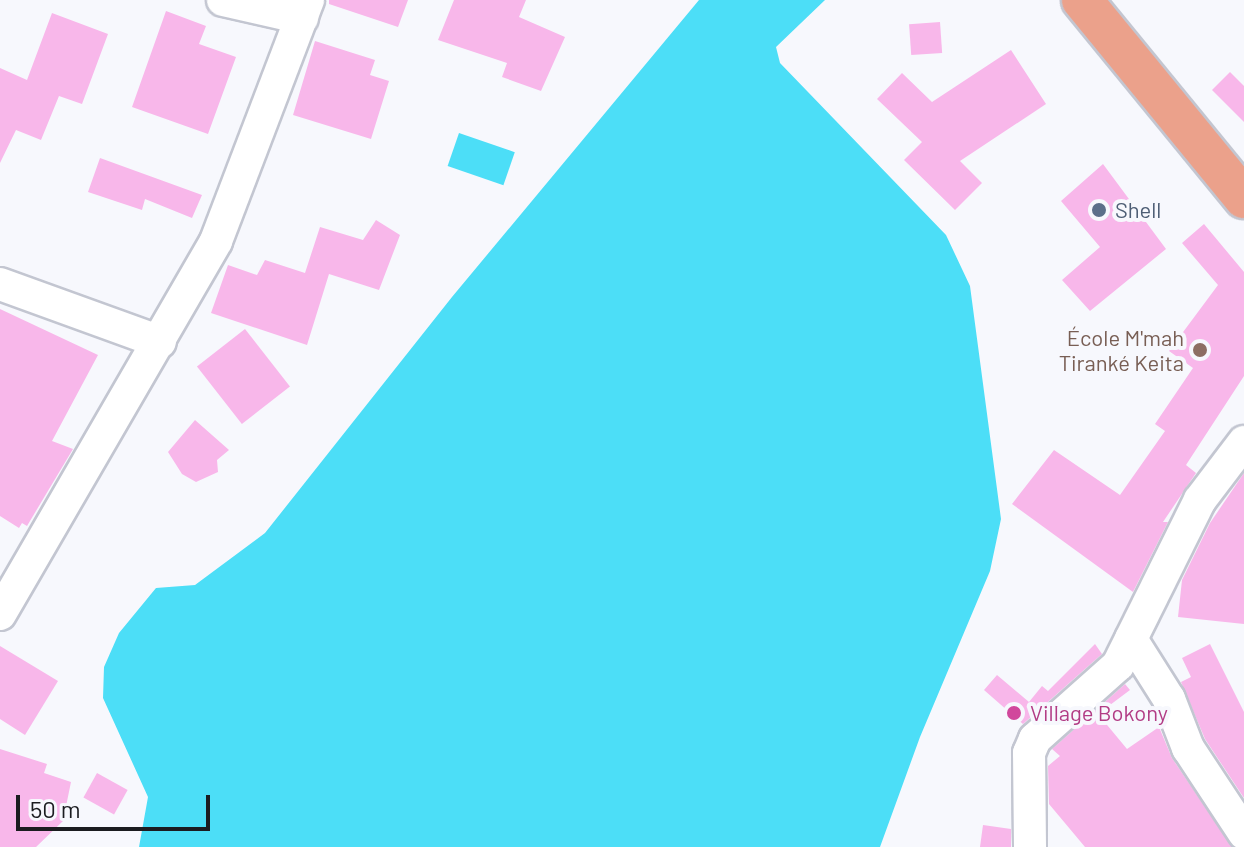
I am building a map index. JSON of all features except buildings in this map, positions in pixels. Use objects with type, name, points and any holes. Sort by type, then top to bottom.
[{"type":"main road","points":[[1082,0],[1244,198]]},
{"type":"street","points":[[0,614],[216,241],[305,9],[223,0]]},
{"type":"street","points":[[0,284],[160,342]]},
{"type":"street","points":[[1030,847],[1029,753],[1035,739],[1118,665],[1200,500],[1244,442]]},
{"type":"street","points":[[1131,639],[1169,699],[1188,748],[1244,833]]},
{"type":"water","points":[[699,0],[825,0],[776,47],[780,63],[946,235],[970,286],[1001,519],[990,571],[920,737],[880,847],[139,847],[148,797],[103,698],[104,667],[119,633],[156,588],[195,585],[265,533],[452,297]]},
{"type":"water","points":[[459,133],[515,152],[503,185],[448,166]]},
{"type":"place","name":"Shell","points":[[1099,210]]},
{"type":"place","name":"École M'mah Tiranké Keita","points":[[1200,350]]},
{"type":"place","name":"Village Bokony","points":[[1014,713]]}]
